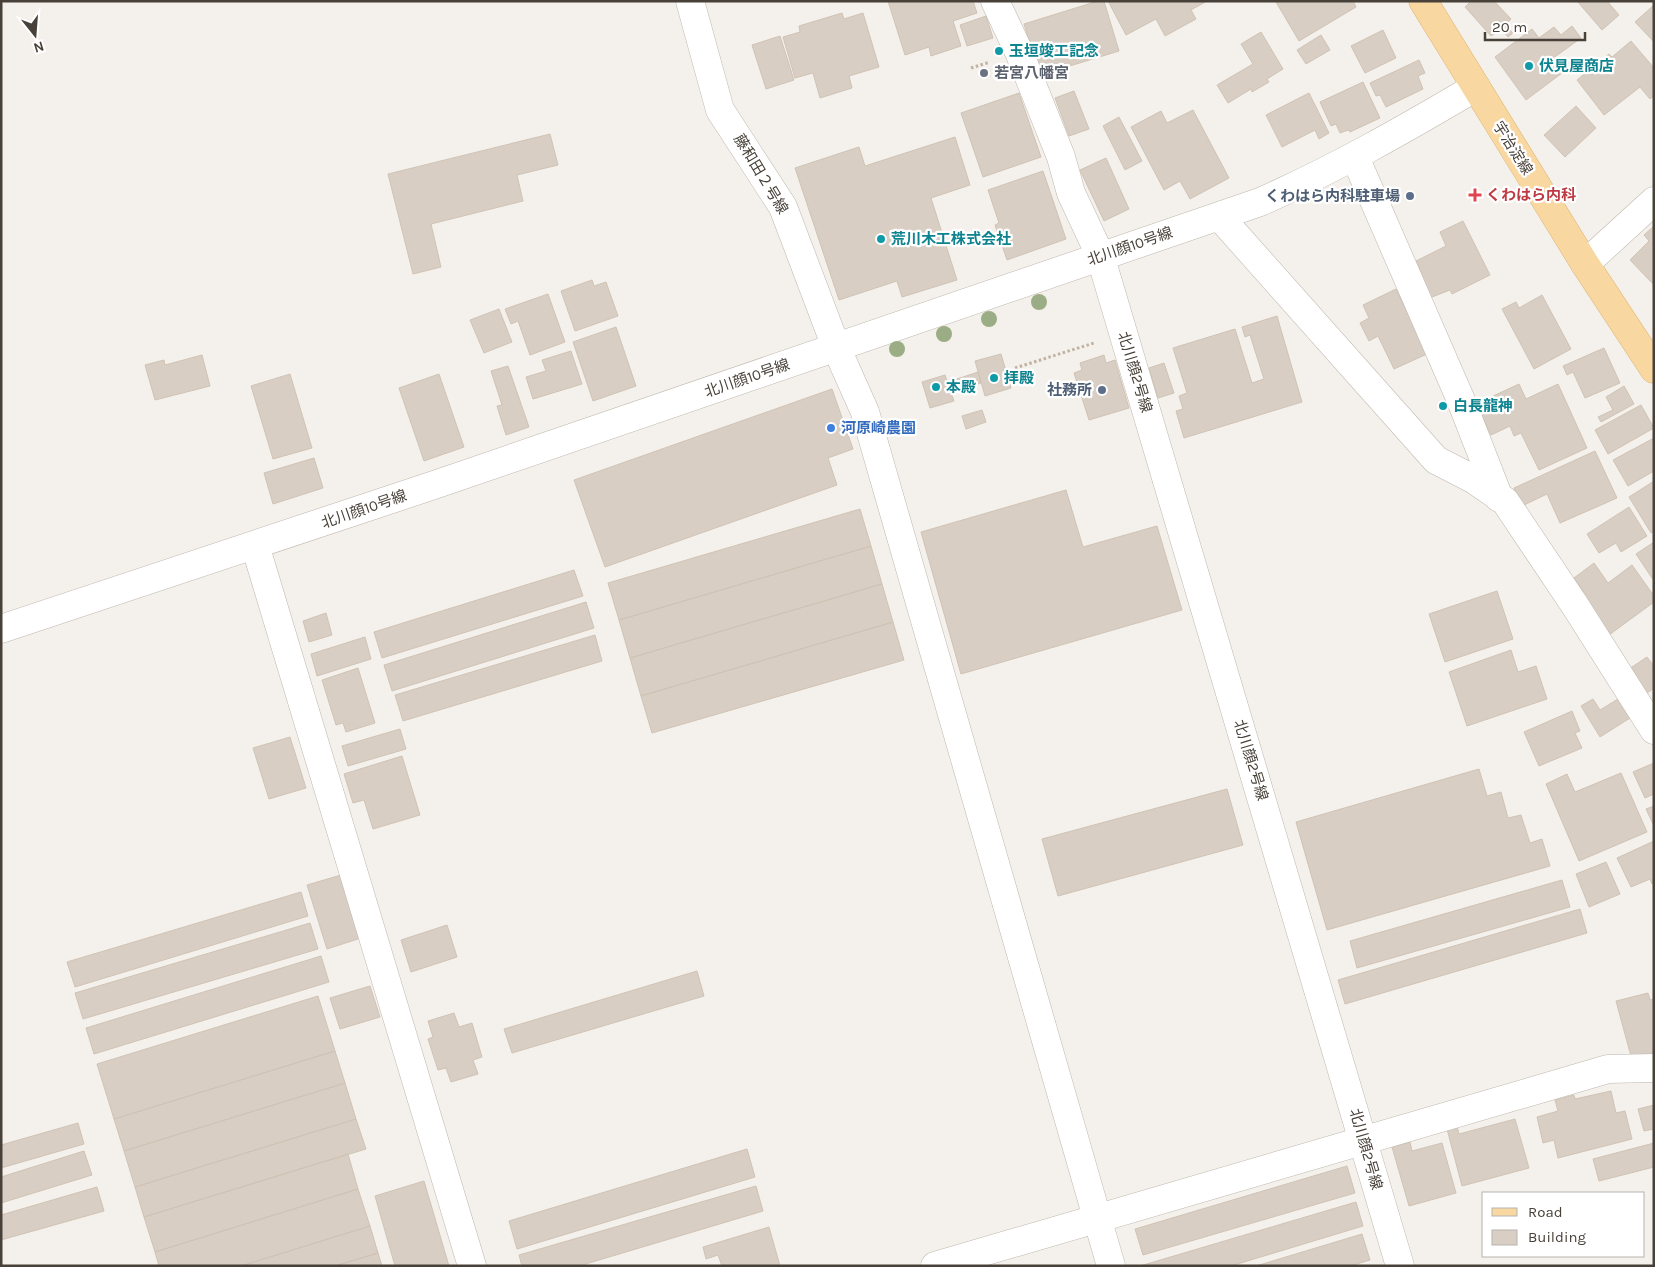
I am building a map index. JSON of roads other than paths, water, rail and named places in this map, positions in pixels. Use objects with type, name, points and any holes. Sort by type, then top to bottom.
[{"type":"main road","name":"宇治淀線","points":[[1423,1],[1586,264],[1654,368]]},
{"type":"street","name":"藤和田２号線","points":[[690,1],[720,110],[783,207],[836,347],[865,412],[1111,1266]]},
{"type":"street","name":"北川顔2号線","points":[[995,1],[1020,52],[1060,157],[1071,192],[1100,255],[1400,1266]]},
{"type":"street","name":"北川顔10号線","points":[[1,629],[255,545],[1100,255],[1260,202],[1355,157],[1476,87]]},
{"type":"street","points":[[1355,157],[1460,398],[1499,498]]},
{"type":"street","points":[[1586,264],[1654,201]]},
{"type":"street","points":[[1219,216],[1436,460],[1473,479],[1505,502],[1576,607],[1654,730]]},
{"type":"street","points":[[255,545],[472,1266]]},
{"type":"street","points":[[936,1266],[1608,1068],[1654,1068]]},
{"type":"place","name":"玉垣竣工記念","points":[[999,51]]},
{"type":"place","name":"伏見屋商店","points":[[1529,66]]},
{"type":"place","name":"若宮八幡宮","points":[[984,73]]},
{"type":"place","name":"くわはら内科","points":[[1475,195]]},
{"type":"place","name":"くわはら内科駐車場","points":[[1410,196]]},
{"type":"place","name":"荒川木工株式会社","points":[[881,239]]},
{"type":"place","name":"拝殿","points":[[994,378]]},
{"type":"place","name":"本殿","points":[[936,387]]},
{"type":"place","name":"社務所","points":[[1102,390]]},
{"type":"place","name":"白長龍神","points":[[1443,406]]},
{"type":"place","name":"河原崎農園","points":[[831,428]]}]
